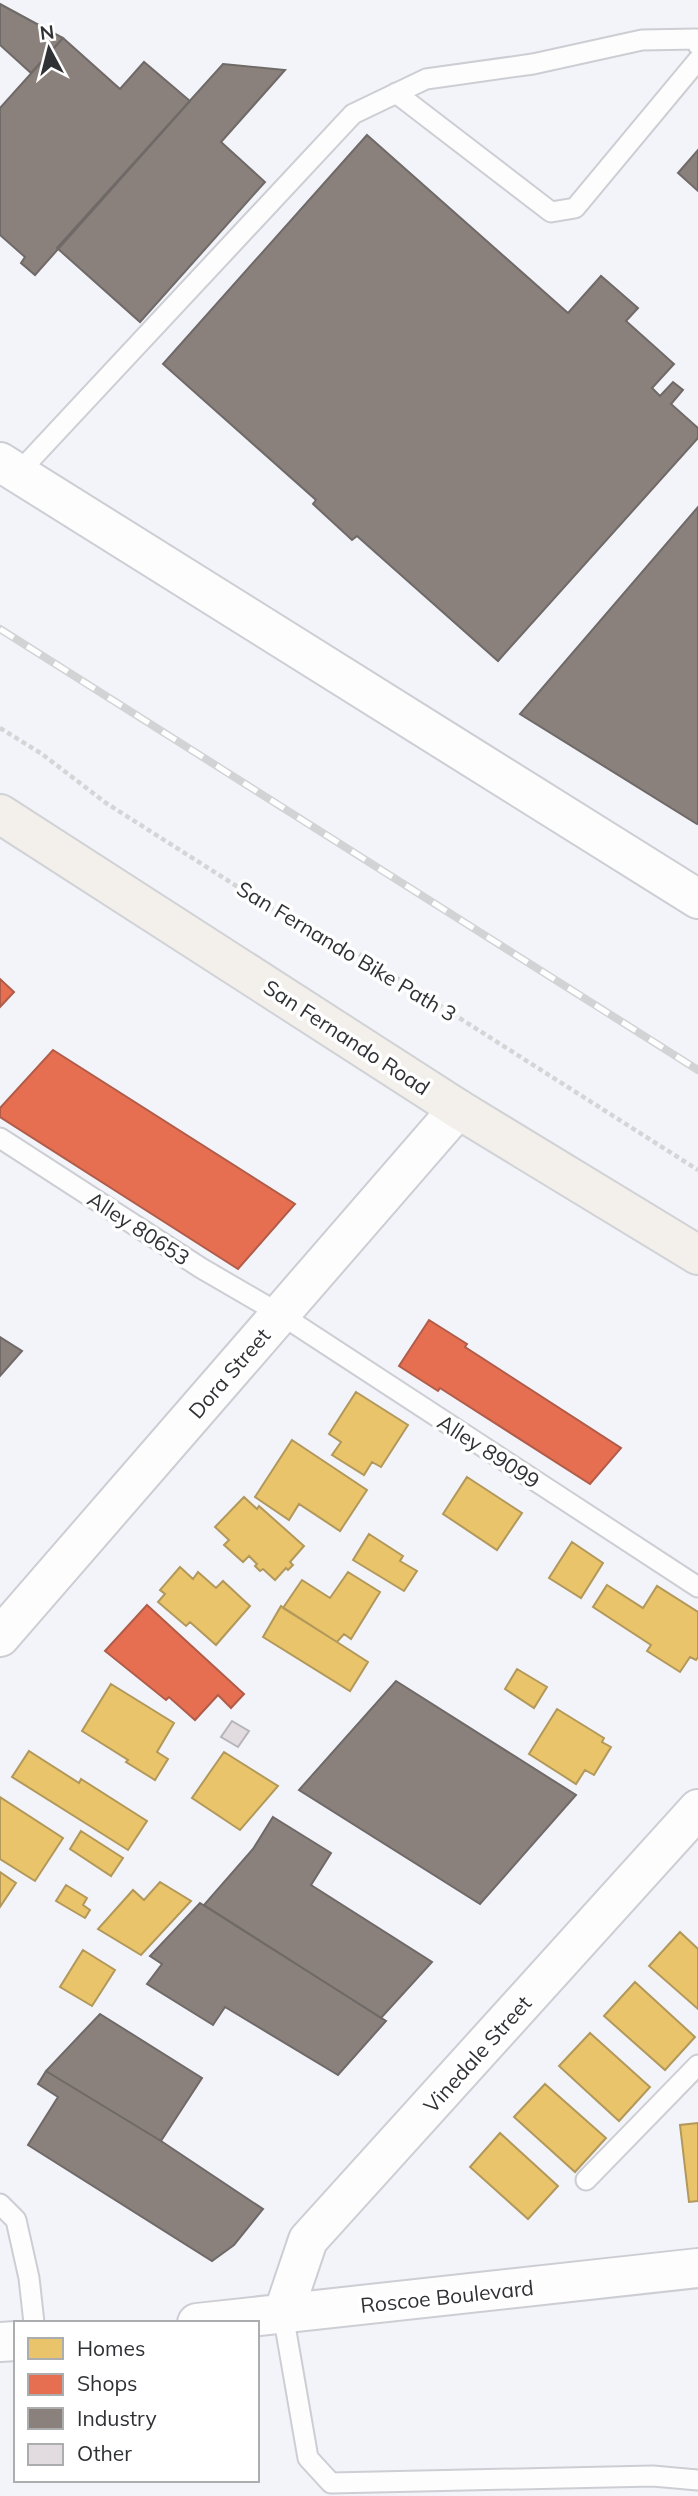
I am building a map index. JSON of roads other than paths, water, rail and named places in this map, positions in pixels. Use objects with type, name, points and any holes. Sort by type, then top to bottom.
[{"type":"main road","name":"San Fernando Road","points":[[0,814],[458,1109],[698,1255]]},
{"type":"street","points":[[9,468],[698,899]]},
{"type":"street","name":"Dora Street","points":[[0,1637],[458,1109]]},
{"type":"street","name":"Vinedale Street","points":[[282,2314],[308,2240],[698,1809]]},
{"type":"street","name":"Roscoe Boulevard","points":[[216,2321],[698,2268]]},
{"type":"lane","points":[[9,468],[353,114],[426,79],[533,64],[642,40],[696,39],[698,45]]},
{"type":"lane","points":[[396,93],[551,212],[575,208],[698,60]]},
{"type":"lane","name":"Alley 80653","points":[[0,1138],[201,1268],[280,1314]]},
{"type":"lane","name":"Alley 89099","points":[[280,1314],[698,1587]]},
{"type":"lane","points":[[586,2180],[698,2065]]},
{"type":"lane","points":[[0,2204],[16,2220],[29,2278],[34,2321]]},
{"type":"lane","points":[[282,2314],[308,2458],[331,2483],[653,2476],[698,2480]]},
{"type":"railway","points":[[0,629],[698,1070]]}]
